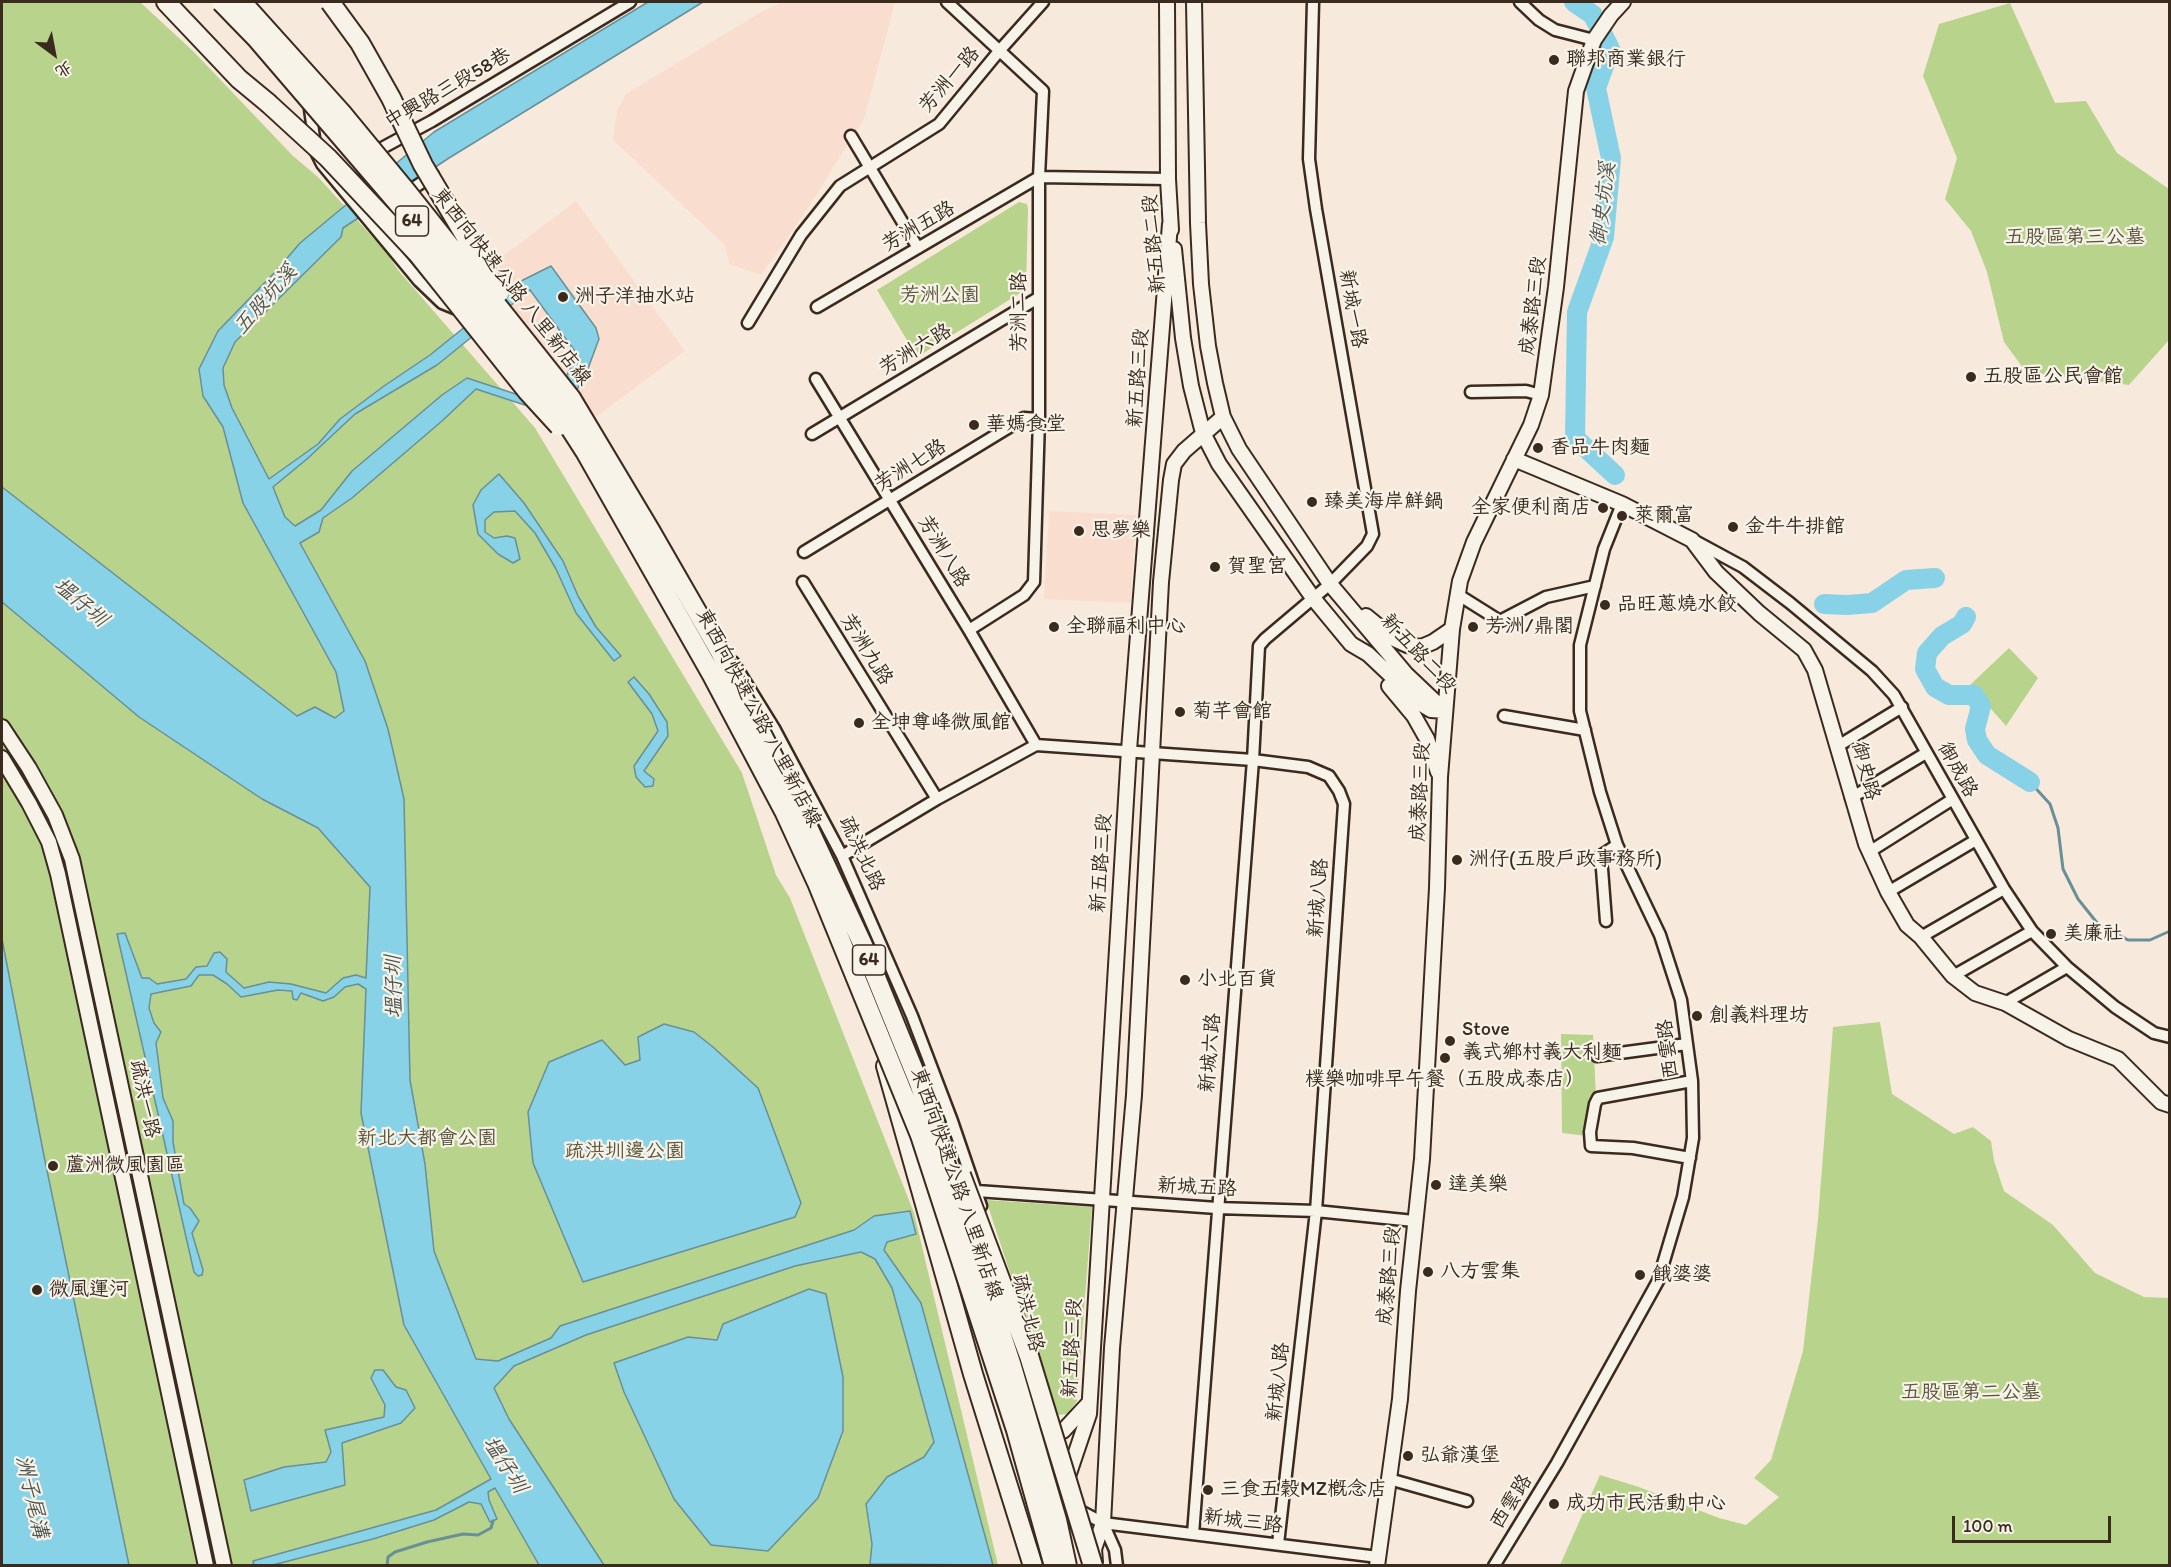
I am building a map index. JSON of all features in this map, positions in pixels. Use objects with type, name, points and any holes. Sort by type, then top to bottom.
[{"type":"highway","points":[[166,2],[239,79],[328,158],[417,252],[527,391],[586,453]]},
{"type":"highway","points":[[180,2],[268,103]]},
{"type":"highway","name":"東西向快速公路 八里新店線","points":[[221,2],[256,38],[401,207],[542,383],[586,453],[712,675],[783,810],[818,885],[920,1136],[1016,1430],[1052,1566]]},
{"type":"highway","name":"東西向快速公路 八里新店線","points":[[242,2],[341,112],[571,398],[719,650],[795,799],[844,904],[919,1083],[1011,1363],[1057,1520],[1067,1566]]},
{"type":"highway","points":[[330,2],[360,43]]},
{"type":"highway","points":[[340,2],[360,43],[392,98],[423,165],[452,216],[499,293],[571,398]]},
{"type":"highway","points":[[881,1042],[895,1102],[973,1374],[1033,1566]]},
{"type":"highway","points":[[919,1083],[951,1149],[1029,1356],[1094,1566]]},
{"type":"street","name":"中興路三段58巷","points":[[232,2],[304,78],[370,155],[432,121],[630,2]]},
{"type":"street","name":"芳洲二路","points":[[947,2],[1043,91],[1039,177],[1038,419],[1034,582],[1024,596],[969,630]]},
{"type":"street","name":"芳洲一路","points":[[748,323],[801,235],[840,186],[939,124],[1043,2]]},
{"type":"street","name":"新五路二段","points":[[1167,2],[1170,224],[1183,338],[1191,386],[1203,433],[1219,464],[1243,500],[1313,598],[1351,644],[1368,654],[1420,704],[1431,710],[1445,711]]},
{"type":"street","name":"新五路二段","points":[[1194,2],[1201,284],[1210,356],[1223,417],[1239,449],[1330,584],[1406,674],[1445,711]]},
{"type":"street","name":"新城一路","points":[[1313,598],[1367,546],[1373,534],[1309,159],[1314,2]]},
{"type":"street","points":[[1520,2],[1539,20],[1555,30],[1594,40]]},
{"type":"street","name":"成泰路三段","points":[[1377,1562],[1400,1399],[1414,1221],[1422,1158],[1431,1029],[1440,777],[1457,594],[1474,542],[1531,425],[1541,395],[1556,287],[1576,91],[1594,40],[1623,2]]},
{"type":"street","points":[[304,78],[324,143]]},
{"type":"street","points":[[344,124],[316,152],[332,177],[418,281],[442,303],[507,326]]},
{"type":"street","points":[[852,136],[918,248]]},
{"type":"street","name":"疏洪北路","points":[[433,175],[402,195],[449,256],[479,290],[591,437],[745,680],[795,766],[842,856],[912,1016],[977,1191],[1033,1425],[1043,1482],[1060,1500],[1103,1523]]},
{"type":"street","points":[[1039,177],[1168,179]]},
{"type":"street","name":"芳洲五路","points":[[817,307],[1039,177]]},
{"type":"street","name":"新五路三段","points":[[1060,1500],[1089,1414],[1129,750],[1170,224]]},
{"type":"street","points":[[418,281],[449,256]]},
{"type":"street","points":[[456,309],[479,290]]},
{"type":"street","name":"芳洲六路","points":[[812,434],[1038,298]]},
{"type":"street","name":"芳洲八路","points":[[816,379],[969,630],[1036,745]]},
{"type":"street","points":[[1471,392],[1526,391],[1541,395]]},
{"type":"street","name":"新五路三段","points":[[1103,1523],[1112,1348],[1139,1012],[1161,582],[1171,480],[1174,464],[1184,451],[1223,417]]},
{"type":"street","name":"芳洲七路","points":[[804,552],[1024,418],[1038,419]]},
{"type":"street","name":"御史路","points":[[1514,459],[1622,504],[1692,540],[1716,572],[1759,613],[1804,650],[1815,670],[1851,798],[1869,852],[1907,925],[1921,937],[1953,976],[1975,993],[2005,1003],[2069,1039],[2118,1059],[2161,1102],[2169,1105]]},
{"type":"street","name":"西雲路","points":[[1494,1566],[1557,1463],[1658,1281],[1683,1197],[1693,1138],[1692,1081],[1681,1000],[1660,935],[1617,845],[1600,792],[1580,711],[1580,645],[1604,549],[1622,504]]},
{"type":"street","name":"御成路","points":[[1692,540],[1743,567],[1872,671],[1902,707],[1976,840],[2032,930],[2067,967],[2115,1007],[2154,1033],[2169,1037]]},
{"type":"street","name":"芳洲九路","points":[[803,582],[937,799]]},
{"type":"street","points":[[1330,584],[1394,639],[1407,645],[1421,647],[1452,629]]},
{"type":"street","points":[[1457,594],[1500,621],[1546,597],[1595,586]]},
{"type":"street","name":"新城六路","points":[[1193,1534],[1259,646],[1313,598]]},
{"type":"street","points":[[1351,644],[1414,716],[1427,739],[1440,777]]},
{"type":"street","points":[[1838,746],[1902,707]]},
{"type":"street","points":[[1504,716],[1585,730]]},
{"type":"street","name":"疏洪一路","points":[[2,727],[56,815],[72,860],[224,1566]]},
{"type":"street","points":[[842,856],[937,799],[1036,745]]},
{"type":"street","name":"新城八路","points":[[1036,745],[1129,750],[1308,767],[1329,776],[1339,790],[1344,804],[1316,1211],[1278,1544]]},
{"type":"street","points":[[1851,798],[1926,753]]},
{"type":"street","name":"疏洪一路","points":[[2,758],[44,832],[58,874],[206,1566]]},
{"type":"street","points":[[1869,852],[1953,800]]},
{"type":"street","points":[[1888,892],[1976,840]]},
{"type":"street","points":[[1606,921],[1599,857],[1617,845]]},
{"type":"street","points":[[1921,937],[2004,888]]},
{"type":"street","points":[[1953,976],[2032,930]]},
{"type":"street","points":[[2005,1003],[2067,967]]},
{"type":"street","points":[[1597,1056],[1687,1044]]},
{"type":"street","points":[[1690,1158],[1633,1148],[1591,1146],[1590,1132],[1598,1098],[1692,1081]]},
{"type":"street","name":"新城五路","points":[[977,1191],[1217,1208],[1316,1211],[1414,1221]]},
{"type":"street","points":[[1033,1425],[1049,1434],[1063,1431],[1089,1403]]},
{"type":"street","points":[[1389,1479],[1467,1501]]},
{"type":"street","points":[[1052,1566],[1060,1500]]},
{"type":"street","points":[[1094,1566],[1094,1549],[1103,1523]]},
{"type":"street","points":[[1103,1523],[1115,1550],[1117,1566]]},
{"type":"street","name":"新城三路","points":[[1103,1523],[1278,1544],[1377,1562]]},
{"type":"shaded area","points":[[783,2],[895,2],[864,119],[804,214],[761,275],[729,264],[725,245],[613,140],[617,111],[626,94],[761,12]]},
{"type":"shaded area","name":"洲子洋抽水站","points":[[576,201],[685,351],[589,422],[479,274]]},
{"type":"shaded area","points":[[1049,511],[1136,515],[1131,603],[1044,599]]},
{"type":"green space","name":"新北大都會公園","points":[[2,2],[140,2],[194,52],[293,156],[318,177],[388,254],[398,270],[535,428],[742,773],[776,875],[790,898],[914,1213],[998,1565],[2,1566]]},
{"type":"green space","name":"五股區第三公墓","points":[[2010,3],[2055,103],[2086,101],[2117,153],[2169,189],[2169,340],[2129,385],[2026,372],[2004,342],[1987,272],[1971,231],[1945,199],[1957,158],[1923,76],[1939,24]]},
{"type":"green space","name":"芳洲公園","points":[[1019,202],[1027,204],[1028,209],[1026,287],[1022,292],[917,357],[877,290]]},
{"type":"green space","points":[[2009,648],[2038,678],[2006,726],[1970,685]]},
{"type":"green space","name":"五股區第二公墓","points":[[1880,1022],[1892,1094],[1954,1134],[1973,1127],[1991,1141],[1994,1161],[2004,1191],[2053,1225],[2095,1273],[2144,1297],[2169,1298],[2169,1565],[1560,1565],[1600,1475],[1639,1487],[1719,1518],[1746,1525],[1779,1497],[1754,1478],[1771,1460],[1803,1351],[1818,1219],[1833,1027]]},
{"type":"green space","points":[[1561,1034],[1593,1035],[1596,1097],[1587,1136],[1562,1133]]},
{"type":"green space","points":[[986,1200],[1092,1207],[1077,1401],[1068,1414],[1057,1415]]},
{"type":"water","points":[[648,2],[703,2],[449,158],[343,228],[341,237],[235,342],[223,368],[224,385],[232,408],[269,479],[318,444],[340,419],[430,355],[523,280],[551,266],[596,328],[599,339],[585,377],[572,397],[543,411],[476,389],[352,498],[323,518],[319,532],[300,543],[365,661],[388,729],[404,799],[410,1080],[425,1164],[434,1251],[476,1359],[498,1361],[551,1338],[560,1326],[854,1230],[874,1216],[910,1211],[916,1234],[887,1242],[884,1250],[921,1303],[993,1565],[870,1564],[872,1544],[866,1504],[887,1477],[924,1457],[934,1442],[892,1288],[875,1259],[861,1252],[795,1266],[586,1335],[514,1366],[494,1388],[509,1419],[604,1565],[539,1565],[495,1488],[488,1492],[497,1519],[490,1522],[481,1504],[469,1502],[434,1520],[373,1539],[273,1565],[254,1565],[253,1561],[436,1510],[491,1479],[404,1325],[361,1113],[366,989],[358,984],[345,987],[334,997],[323,1001],[301,993],[297,1000],[293,999],[292,991],[278,990],[241,997],[213,975],[199,975],[191,986],[151,994],[149,1008],[154,1023],[161,1032],[156,1043],[163,1098],[173,1121],[173,1142],[184,1204],[190,1208],[199,1221],[192,1233],[203,1270],[202,1275],[198,1276],[194,1272],[117,934],[125,933],[142,978],[149,978],[157,984],[186,979],[196,967],[207,966],[214,953],[220,952],[227,959],[226,972],[244,988],[269,982],[291,984],[326,993],[343,978],[356,975],[366,978],[370,887],[318,828],[262,799],[139,717],[2,602],[2,487],[297,716],[315,707],[335,718],[344,711],[336,672],[243,503],[223,427],[203,396],[199,369],[218,331],[300,243],[434,132]],"holes":[[[530,290],[574,350],[574,360],[560,390],[540,402],[467,378],[442,395],[352,471],[321,510],[295,526],[285,517],[273,487],[355,414],[437,365]]]},
{"type":"water","points":[[499,474],[524,503],[563,561],[578,596],[596,627],[621,656],[614,661],[576,613],[556,569],[535,533],[515,511],[494,512],[485,520],[485,532],[494,538],[507,536],[515,538],[520,559],[513,563],[498,554],[478,534],[473,505],[481,490]]},
{"type":"water","points":[[634,677],[649,694],[667,722],[668,736],[644,771],[654,779],[653,786],[645,787],[636,777],[634,766],[658,731],[652,714],[628,682]]},
{"type":"water","name":"微風運河","points":[[2,939],[44,1156],[129,1565],[2,1565]]},
{"type":"water","points":[[664,1024],[694,1032],[758,1088],[801,1203],[795,1217],[583,1282],[533,1163],[528,1112],[549,1062],[602,1040],[625,1065],[640,1060],[638,1037]]},
{"type":"water","points":[[809,1289],[826,1294],[843,1377],[843,1431],[818,1498],[768,1551],[711,1545],[674,1499],[624,1392],[614,1363],[688,1337],[717,1340],[723,1324]]},
{"type":"water","points":[[375,1370],[383,1370],[396,1387],[406,1390],[415,1408],[401,1423],[342,1443],[345,1485],[251,1511],[244,1480],[284,1467],[326,1462],[331,1452],[325,1430],[384,1417],[385,1405],[371,1378]]},
{"type":"waterway","name":"御史坑溪","points":[[1574,2],[1593,15],[1610,49],[1596,88],[1611,158],[1604,237],[1577,312],[1575,438],[1615,475]]},
{"type":"waterway","name":"御史坑溪","points":[[1824,604],[1872,603],[1906,580],[1935,578]]},
{"type":"waterway","name":"御史坑溪","points":[[1966,617],[1962,624],[1942,636],[1927,653],[1925,669],[1935,687],[1949,695],[1974,695],[1981,706],[1975,729],[1977,740],[1987,755],[2030,782]]},
{"type":"waterway","name":"御史坑溪","points":[[2030,782],[2050,804],[2058,828],[2063,869],[2078,899],[2098,924],[2128,940],[2150,940],[2170,931]]},
{"type":"waterway","points":[[387,1566],[388,1557],[395,1552],[463,1534],[478,1535],[491,1528],[493,1521]]},
{"type":"place","name":"聯邦商業銀行","points":[[1554,60]]},
{"type":"place","name":"洲子洋抽水站","points":[[563,297]]},
{"type":"place","name":"五股區公民會館","points":[[1971,377]]},
{"type":"place","name":"華媽食堂","points":[[974,425]]},
{"type":"place","name":"香品牛肉麵","points":[[1538,448]]},
{"type":"place","name":"臻美海岸鮮鍋","points":[[1312,502]]},
{"type":"place","name":"全家便利商店","points":[[1603,508]]},
{"type":"place","name":"萊爾富","points":[[1622,516]]},
{"type":"place","name":"金牛牛排館","points":[[1733,527]]},
{"type":"place","name":"思夢樂","points":[[1079,531]]},
{"type":"place","name":"賀聖宮","points":[[1215,567]]},
{"type":"place","name":"品旺蔥燒水餃","points":[[1605,605]]},
{"type":"place","name":"全聯福利中心","points":[[1054,627]]},
{"type":"place","name":"芳洲/鼎閣","points":[[1473,627]]},
{"type":"place","name":"菊芊會館","points":[[1180,712]]},
{"type":"place","name":"全坤尊峰微風館","points":[[859,723]]},
{"type":"place","name":"洲仔(五股戶政事務所)","points":[[1457,860]]},
{"type":"place","name":"美廉社","points":[[2051,934]]},
{"type":"place","name":"小北百貨","points":[[1185,980]]},
{"type":"place","name":"創義料理坊","points":[[1697,1016]]},
{"type":"place","name":"Stove 義式鄉村義大利麵","points":[[1450,1041]]},
{"type":"place","name":"樸樂咖啡早午餐（五股成泰店）","points":[[1445,1058]]},
{"type":"place","name":"蘆洲微風園區","points":[[53,1166]]},
{"type":"place","name":"達美樂","points":[[1436,1185]]},
{"type":"place","name":"八方雲集","points":[[1428,1272]]},
{"type":"place","name":"餓婆婆","points":[[1640,1275]]},
{"type":"place","name":"微風運河","points":[[37,1290]]},
{"type":"place","name":"弘爺漢堡","points":[[1408,1456]]},
{"type":"place","name":"三食五穀MZ概念店","points":[[1208,1490]]},
{"type":"place","name":"成功市民活動中心","points":[[1554,1504]]},
{"type":"water label","name":"五股坑溪","points":[[266,300]]},
{"type":"water label","name":"塭仔圳","points":[[80,603]]},
{"type":"water label","name":"塭仔圳","points":[[395,987]]},
{"type":"water label","name":"塭仔圳","points":[[504,1465]]},
{"type":"water label","name":"洲子尾溝","points":[[31,1497]]},
{"type":"park label","name":"疏洪圳邊公園","points":[[625,1152]]}]
